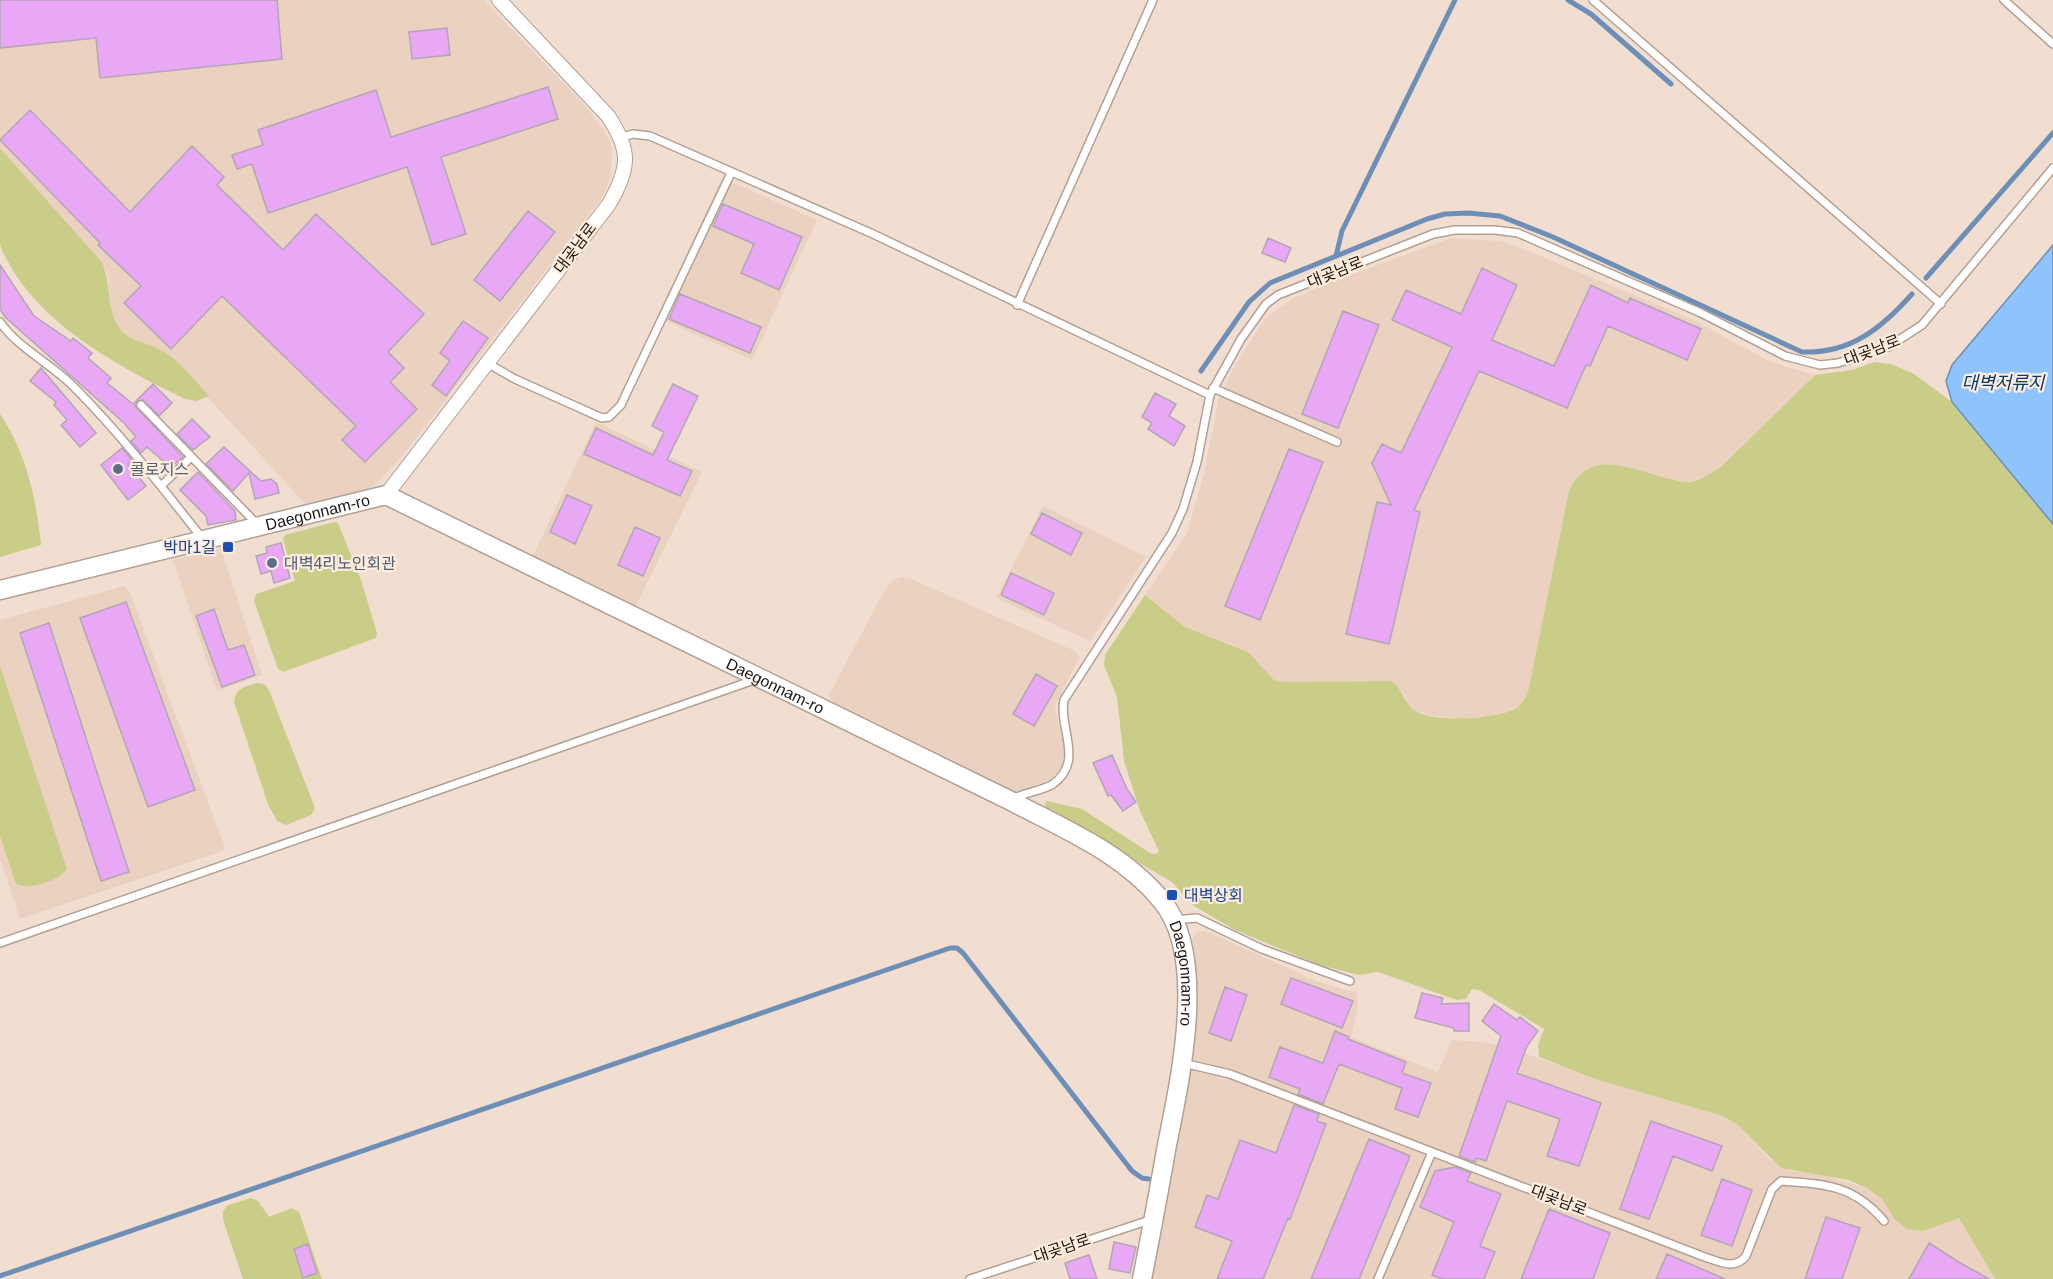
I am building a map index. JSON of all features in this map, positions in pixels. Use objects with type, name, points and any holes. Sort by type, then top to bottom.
[{"type":"street","points":[[499,0],[608,116],[622,137]]},
{"type":"street","name":"대곶남로","points":[[386,495],[609,204],[623,172],[625,151],[622,137]]},
{"type":"street","name":"Daegonnam-ro","points":[[0,590],[386,495],[1011,801],[1103,850],[1131,869],[1163,902],[1174,920],[1182,946],[1187,982],[1183,1063],[1142,1279]]},
{"type":"lane","points":[[1017,305],[1153,0]]},
{"type":"lane","points":[[1593,0],[1941,304]]},
{"type":"lane","points":[[2004,0],[2053,44]]},
{"type":"lane","points":[[622,137],[633,134],[650,136],[873,234],[1017,305],[1212,391],[1337,442]]},
{"type":"lane","name":"대곶남로","points":[[1011,801],[1051,785],[1065,769],[1071,748],[1062,709],[1064,700],[1172,533],[1184,509],[1212,391],[1256,316],[1278,295],[1411,242],[1455,230],[1495,230],[1518,233],[1548,244],[1701,313],[1785,356],[1811,364],[1838,363],[1888,347],[1922,325],[2053,168]]},
{"type":"lane","points":[[487,363],[526,384],[602,418],[609,417],[621,405],[731,173]]},
{"type":"lane","points":[[0,322],[26,348],[58,371],[75,388],[161,486],[204,540]]},
{"type":"lane","points":[[141,405],[190,458],[259,526]]},
{"type":"lane","points":[[161,486],[190,458]]},
{"type":"lane","points":[[0,943],[758,679]]},
{"type":"lane","points":[[1174,920],[1197,918],[1262,949],[1350,981]]},
{"type":"lane","name":"대곶남로","points":[[1183,1063],[1230,1074],[1702,1256],[1732,1265],[1740,1263],[1746,1256],[1772,1189],[1781,1181],[1835,1187],[1855,1194],[1871,1206],[1884,1221]]},
{"type":"lane","points":[[1378,1279],[1432,1152]]},
{"type":"lane","name":"대곶남로","points":[[970,1279],[1154,1219]]},
{"type":"shaded area","points":[[0,0],[484,0],[586,107],[604,130],[612,146],[611,176],[603,196],[585,220],[406,451],[382,478],[370,488],[307,506],[171,357],[161,349],[135,342],[118,327],[112,315],[108,275],[102,262],[0,148]]},
{"type":"shaded area","points":[[722,178],[817,220],[752,360],[657,317]]},
{"type":"shaded area","points":[[1451,238],[1500,241],[1521,248],[1694,320],[1768,361],[1815,375],[1723,465],[1707,476],[1688,482],[1663,477],[1569,491],[1528,692],[1523,703],[1510,711],[1490,716],[1459,718],[1416,712],[1408,704],[1405,694],[1391,681],[1284,682],[1274,680],[1235,646],[1185,627],[1145,595],[1187,533],[1204,474],[1218,401],[1233,369],[1265,318],[1292,299],[1331,282]]},
{"type":"shaded area","points":[[596,422],[702,472],[636,606],[533,556]]},
{"type":"shaded area","points":[[1043,506],[1146,557],[1090,641],[996,598]]},
{"type":"shaded area","points":[[221,548],[262,675],[217,691],[173,560]]},
{"type":"shaded area","points":[[901,577],[911,579],[1075,651],[1079,658],[1055,706],[1065,753],[1061,768],[1051,779],[1015,794],[835,706],[829,695],[882,595],[892,581]]},
{"type":"shaded area","points":[[125,586],[131,595],[224,845],[223,851],[20,919],[0,859],[0,620]]},
{"type":"shaded area","points":[[1206,931],[1316,981],[1357,993],[1358,1007],[1351,1037],[1438,1072],[1452,1040],[1484,1042],[1508,1047],[1595,1079],[1723,1116],[1738,1125],[1770,1159],[1791,1171],[1817,1173],[1869,1189],[1883,1200],[1895,1220],[1923,1231],[1959,1218],[1995,1279],[1151,1279],[1189,1072],[1195,1020],[1191,941],[1197,932]]},
{"type":"green space","points":[[0,148],[102,262],[112,310],[121,330],[126,335],[170,355],[209,396],[196,401],[185,399],[112,360],[66,329],[27,291],[12,269],[0,244]]},
{"type":"green space","points":[[1875,362],[1891,364],[1914,374],[1952,402],[2053,524],[2053,1279],[1995,1279],[1959,1218],[1923,1231],[1908,1229],[1895,1220],[1883,1200],[1869,1189],[1848,1180],[1781,1168],[1738,1125],[1723,1116],[1595,1079],[1539,1057],[1538,1045],[1544,1029],[1479,990],[1472,989],[1466,999],[1457,1000],[1378,972],[1359,975],[1320,965],[1235,930],[1194,906],[1172,882],[1045,808],[1046,801],[1082,809],[1150,853],[1156,854],[1159,851],[1140,811],[1124,761],[1117,697],[1104,665],[1105,655],[1145,595],[1185,627],[1248,652],[1274,680],[1285,682],[1391,681],[1399,688],[1413,709],[1425,715],[1449,718],[1501,714],[1521,704],[1528,692],[1569,491],[1578,477],[1589,469],[1601,465],[1614,465],[1683,482],[1699,479],[1723,465],[1815,375],[1852,370]]},
{"type":"green space","points":[[0,414],[24,461],[33,493],[41,545],[0,557]]},
{"type":"green space","points":[[334,522],[338,523],[361,580],[377,633],[376,638],[283,672],[278,669],[254,601],[256,594],[295,581],[283,539],[285,535]]},
{"type":"green space","points":[[0,666],[67,869],[57,877],[36,885],[16,884],[0,836]]},
{"type":"green space","points":[[257,683],[264,684],[269,690],[315,808],[311,815],[286,825],[277,821],[268,804],[234,702],[239,691]]},
{"type":"green space","points":[[251,1198],[258,1201],[269,1217],[292,1208],[299,1212],[322,1279],[243,1279],[223,1220],[223,1211],[228,1205]]},
{"type":"water","name":"대벽저류지","points":[[2053,245],[2053,524],[1952,402],[1946,381],[1952,365]]},
{"type":"building","points":[[0,0],[277,0],[282,59],[100,78],[96,38],[0,48]]},
{"type":"building","points":[[447,28],[450,55],[412,59],[409,32]]},
{"type":"building","points":[[548,87],[558,119],[441,157],[466,234],[432,245],[407,167],[268,213],[252,164],[237,169],[232,155],[263,145],[258,130],[376,90],[391,137]]},
{"type":"building","points":[[30,110],[130,212],[192,146],[224,177],[217,185],[283,250],[316,214],[424,314],[388,352],[404,368],[390,382],[417,409],[365,462],[342,440],[356,426],[222,296],[171,349],[124,303],[141,286],[98,245],[100,243],[0,140]]},
{"type":"building","points":[[723,204],[802,237],[779,290],[741,273],[754,244],[713,226]]},
{"type":"building","points":[[528,211],[555,232],[500,301],[474,280]]},
{"type":"building","points":[[1268,238],[1291,248],[1285,262],[1262,253]]},
{"type":"building","points":[[0,265],[34,316],[71,341],[73,338],[92,353],[88,358],[111,378],[107,383],[133,404],[153,384],[172,403],[159,416],[143,400],[138,401],[135,406],[183,457],[180,460],[170,467],[147,447],[141,453],[131,441],[136,437],[124,423],[5,317],[0,309]]},
{"type":"building","points":[[1482,268],[1517,285],[1492,340],[1554,366],[1591,285],[1628,303],[1630,298],[1701,329],[1687,360],[1608,326],[1590,366],[1586,365],[1567,408],[1479,371],[1414,510],[1420,512],[1389,644],[1346,634],[1377,502],[1391,505],[1372,463],[1382,444],[1401,453],[1452,347],[1392,320],[1406,290],[1461,314]]},
{"type":"building","points":[[680,294],[761,327],[750,353],[669,319]]},
{"type":"building","points":[[1343,311],[1379,325],[1338,428],[1302,414]]},
{"type":"building","points":[[463,321],[488,338],[446,396],[432,385],[450,361],[440,353]]},
{"type":"building","points":[[41,368],[96,433],[80,447],[61,425],[67,420],[54,405],[56,402],[30,381]]},
{"type":"building","points":[[673,384],[698,396],[667,460],[692,471],[680,496],[584,454],[596,428],[653,455],[664,432],[652,426]]},
{"type":"building","points":[[1155,393],[1176,404],[1169,416],[1185,426],[1174,446],[1148,429],[1152,423],[1142,417]]},
{"type":"building","points":[[192,419],[210,437],[193,450],[177,434]]},
{"type":"building","points":[[224,447],[261,481],[271,479],[277,484],[279,493],[255,499],[249,473],[233,491],[206,464]]},
{"type":"building","points":[[122,448],[132,460],[128,464],[146,486],[128,500],[101,465]]},
{"type":"building","points":[[1289,449],[1323,462],[1260,620],[1225,606]]},
{"type":"building","points":[[198,472],[235,511],[236,520],[208,525],[206,516],[180,490]]},
{"type":"building","points":[[567,495],[592,506],[575,544],[550,532]]},
{"type":"building","points":[[1042,513],[1082,533],[1071,555],[1031,534]]},
{"type":"building","points":[[635,527],[660,538],[643,576],[618,565]]},
{"type":"building","name":"대벽4리노인회관","points":[[281,543],[290,578],[274,583],[271,571],[261,574],[256,556],[267,553],[266,547]]},
{"type":"building","points":[[1011,573],[1054,593],[1044,615],[1001,595]]},
{"type":"building","points":[[126,602],[195,790],[148,807],[80,618]]},
{"type":"building","points":[[214,609],[228,650],[244,645],[255,675],[222,687],[196,616]]},
{"type":"building","points":[[49,623],[129,872],[101,881],[20,633]]},
{"type":"building","points":[[1036,674],[1057,686],[1034,726],[1013,714]]},
{"type":"building","points":[[1112,755],[1127,789],[1136,802],[1123,811],[1111,795],[1108,796],[1093,763]]},
{"type":"building","points":[[1291,978],[1353,1001],[1342,1028],[1281,1004]]},
{"type":"building","points":[[1225,987],[1247,995],[1231,1041],[1209,1033]]},
{"type":"building","points":[[1422,993],[1443,998],[1441,1004],[1469,1003],[1469,1031],[1454,1031],[1454,1028],[1415,1018]]},
{"type":"building","points":[[1494,1004],[1517,1020],[1520,1017],[1538,1031],[1527,1046],[1517,1073],[1601,1103],[1579,1166],[1547,1156],[1560,1119],[1507,1101],[1486,1161],[1477,1158],[1475,1162],[1459,1156],[1501,1036],[1482,1021]]},
{"type":"building","points":[[1335,1031],[1349,1037],[1348,1039],[1406,1062],[1402,1073],[1431,1083],[1418,1117],[1395,1109],[1402,1088],[1339,1064],[1323,1104],[1298,1094],[1300,1089],[1269,1077],[1280,1047],[1323,1063]]},
{"type":"building","points":[[1294,1105],[1319,1114],[1317,1121],[1326,1124],[1290,1219],[1288,1218],[1263,1279],[1217,1279],[1232,1241],[1195,1227],[1207,1195],[1218,1199],[1240,1140],[1276,1153]]},
{"type":"building","points":[[1651,1121],[1722,1146],[1712,1171],[1673,1156],[1649,1219],[1620,1209]]},
{"type":"building","points":[[1369,1139],[1410,1156],[1359,1279],[1311,1279]]},
{"type":"building","points":[[1455,1167],[1471,1173],[1467,1181],[1501,1194],[1480,1246],[1495,1252],[1484,1279],[1442,1279],[1432,1275],[1454,1222],[1420,1207],[1435,1171]]},
{"type":"building","points":[[1722,1179],[1752,1190],[1732,1246],[1701,1235]]},
{"type":"building","points":[[1549,1209],[1610,1233],[1593,1279],[1521,1279]]},
{"type":"building","points":[[1826,1217],[1860,1228],[1842,1279],[1805,1279]]},
{"type":"building","points":[[1114,1242],[1136,1247],[1130,1273],[1109,1269]]},
{"type":"building","points":[[1929,1243],[1957,1261],[1989,1279],[1909,1279]]},
{"type":"building","points":[[308,1244],[317,1273],[303,1278],[294,1249]]},
{"type":"building","points":[[1667,1254],[1725,1279],[1656,1279]]},
{"type":"building","points":[[1089,1255],[1097,1279],[1070,1279],[1065,1263]]},
{"type":"waterway","points":[[1336,256],[1342,231],[1455,0]]},
{"type":"waterway","points":[[1568,0],[1591,14],[1671,84]]},
{"type":"waterway","points":[[1926,278],[2053,133]]},
{"type":"waterway","points":[[1201,371],[1249,302],[1270,283],[1427,219],[1445,214],[1468,213],[1500,216],[1553,237],[1802,352],[1835,349],[1864,336],[1889,318],[1912,294]]},
{"type":"waterway","points":[[0,1276],[950,948],[957,948],[963,953],[1132,1171],[1142,1178],[1149,1179]]},
{"type":"place","name":"콜로지스","points":[[118,469]]},
{"type":"place","name":"박마1길","points":[[228,547]]},
{"type":"place","name":"대벽4리노인회관","points":[[272,563]]},
{"type":"place","name":"대벽상회","points":[[1172,895]]}]
